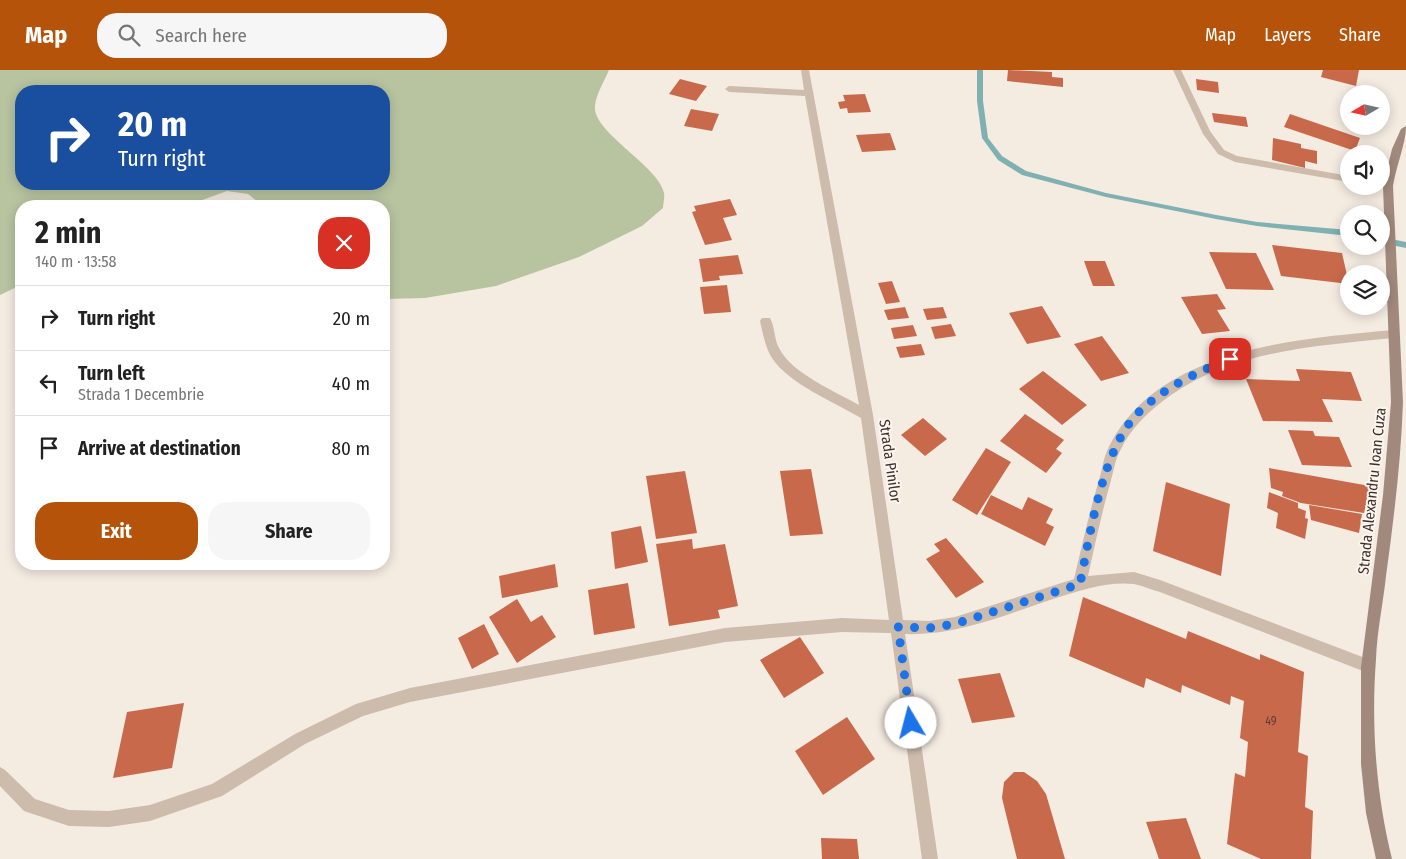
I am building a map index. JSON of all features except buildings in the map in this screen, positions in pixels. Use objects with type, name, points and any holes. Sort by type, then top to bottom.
[{"type":"main road","name":"Strada Alexandru Ioan Cuza","points":[[1390,168],[1398,143],[1406,129]]},
{"type":"main road","name":"Strada Alexandru Ioan Cuza","points":[[1384,859],[1377,835],[1372,793],[1368,740],[1368,666],[1391,488],[1396,432],[1397,402],[1386,195]]},
{"type":"street","name":"Strada Pinilor","points":[[805,70],[867,415],[931,857]]},
{"type":"street","points":[[1177,70],[1206,132],[1220,152],[1235,160],[1340,178]]},
{"type":"street","points":[[729,89],[809,93]]},
{"type":"street","points":[[766,321],[770,342],[778,356],[789,369],[867,415]]},
{"type":"street","points":[[1080,584],[1096,508],[1114,448],[1136,416],[1164,393],[1204,369],[1244,354],[1307,343],[1393,334]]},
{"type":"street","points":[[0,775],[30,805],[69,818],[109,819],[150,813],[216,790],[300,739],[361,709],[410,695],[725,635],[842,625],[929,628],[955,624],[1080,584],[1110,579],[1134,578],[1160,586],[1368,666]]},
{"type":"green space","points":[[0,70],[609,70],[596,102],[597,116],[614,138],[651,172],[664,193],[663,208],[642,226],[579,257],[496,286],[425,298],[390,299],[390,200],[256,200],[248,194],[227,191],[202,200],[15,200],[15,288],[0,295]]},
{"type":"waterway","points":[[980,70],[980,101],[985,138],[1000,158],[1024,173],[1106,195],[1216,217],[1257,224],[1340,232]]},
{"type":"waterway","points":[[1390,242],[1406,245]]},
{"type":"route","points":[[911,723],[898,627],[929,628],[955,624],[1080,584],[1096,508],[1114,448],[1136,416],[1171,387],[1204,369],[1230,359]]}]
